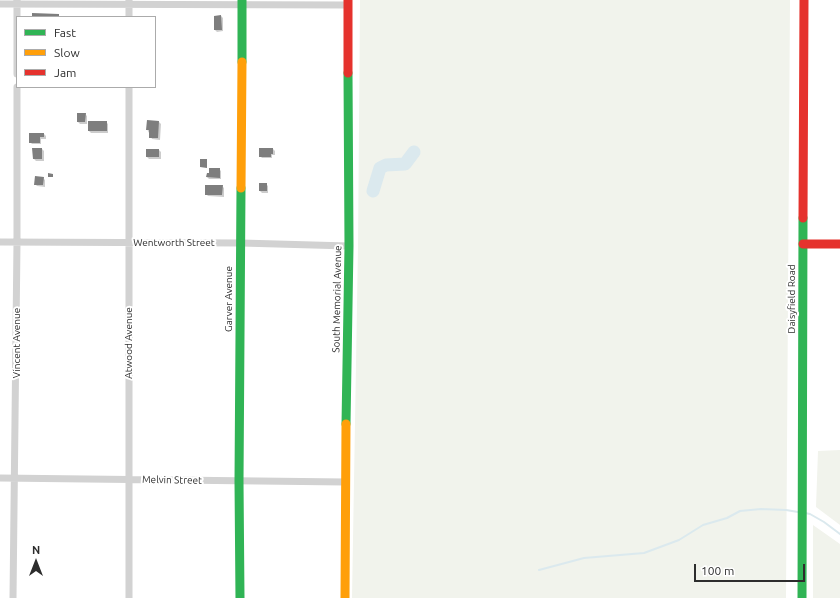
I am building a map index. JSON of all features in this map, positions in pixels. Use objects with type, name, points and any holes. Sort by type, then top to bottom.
[{"type":"street","name":"Daisyfield Road","points":[[802,598],[804,0]]},
{"type":"street","points":[[0,4],[17,2],[348,3]]},
{"type":"street","points":[[17,2],[17,16]]},
{"type":"street","points":[[129,2],[129,16]]},
{"type":"street","name":"Garver Avenue","points":[[240,598],[239,481],[242,2]]},
{"type":"street","name":"South Memorial Avenue","points":[[346,598],[345,482],[349,246],[348,3]]},
{"type":"street","name":"Vincent Avenue","points":[[13,598],[18,242],[17,88]]},
{"type":"street","name":"Atwood Avenue","points":[[129,88],[129,598]]},
{"type":"street","name":"Wentworth Street","points":[[0,242],[240,243],[349,246]]},
{"type":"street","points":[[803,244],[840,244]]},
{"type":"street","name":"Melvin Street","points":[[0,478],[345,482]]},
{"type":"shaded area","points":[[360,0],[790,0],[786,598],[352,598],[358,247]]},
{"type":"shaded area","points":[[840,450],[840,525],[816,507],[818,451]]},
{"type":"shaded area","points":[[813,525],[840,544],[840,598],[813,598]]},
{"type":"building","points":[[32,13],[59,14],[59,16],[32,16]]},
{"type":"building","points":[[221,15],[222,30],[214,30],[214,16]]},
{"type":"building","points":[[77,113],[86,113],[85,122],[77,122]]},
{"type":"building","points":[[147,120],[159,121],[158,138],[149,138],[149,130],[146,130]]},
{"type":"building","points":[[88,121],[107,121],[107,131],[88,131]]},
{"type":"building","points":[[29,133],[44,133],[44,137],[40,137],[40,143],[29,143]]},
{"type":"building","points":[[32,148],[42,148],[42,159],[33,159]]},
{"type":"building","points":[[259,148],[273,148],[273,154],[271,154],[271,157],[259,157]]},
{"type":"building","points":[[146,149],[159,149],[159,157],[146,157]]},
{"type":"building","points":[[200,159],[207,159],[207,168],[200,167]]},
{"type":"building","points":[[209,168],[220,168],[220,178],[206,177],[207,173],[209,173]]},
{"type":"building","points":[[48,173],[53,174],[53,177],[48,177]]},
{"type":"building","points":[[35,176],[44,177],[43,185],[34,185]]},
{"type":"building","points":[[259,183],[267,183],[267,191],[259,191]]},
{"type":"building","points":[[205,185],[223,185],[222,195],[205,195]]},
{"type":"waterway","points":[[373,191],[380,168],[386,165],[405,164],[414,152]]},
{"type":"waterway","points":[[539,570],[584,558],[644,553],[679,540],[703,525],[727,518],[740,511],[761,509],[798,512]]},
{"type":"waterway","points":[[805,513],[810,514],[824,522],[840,534]]},
{"type":"traffic: fast","points":[[242,0],[242,62]]},
{"type":"traffic: fast","points":[[346,424],[349,246],[348,73]]},
{"type":"traffic: fast","points":[[240,598],[239,481],[241,188]]},
{"type":"traffic: fast","points":[[802,598],[803,218]]},
{"type":"traffic: slow","points":[[241,188],[242,62]]},
{"type":"traffic: slow","points":[[345,598],[346,424]]},
{"type":"traffic: jam","points":[[348,0],[348,73]]},
{"type":"traffic: jam","points":[[803,218],[804,0]]},
{"type":"traffic: jam","points":[[803,244],[840,244]]}]
